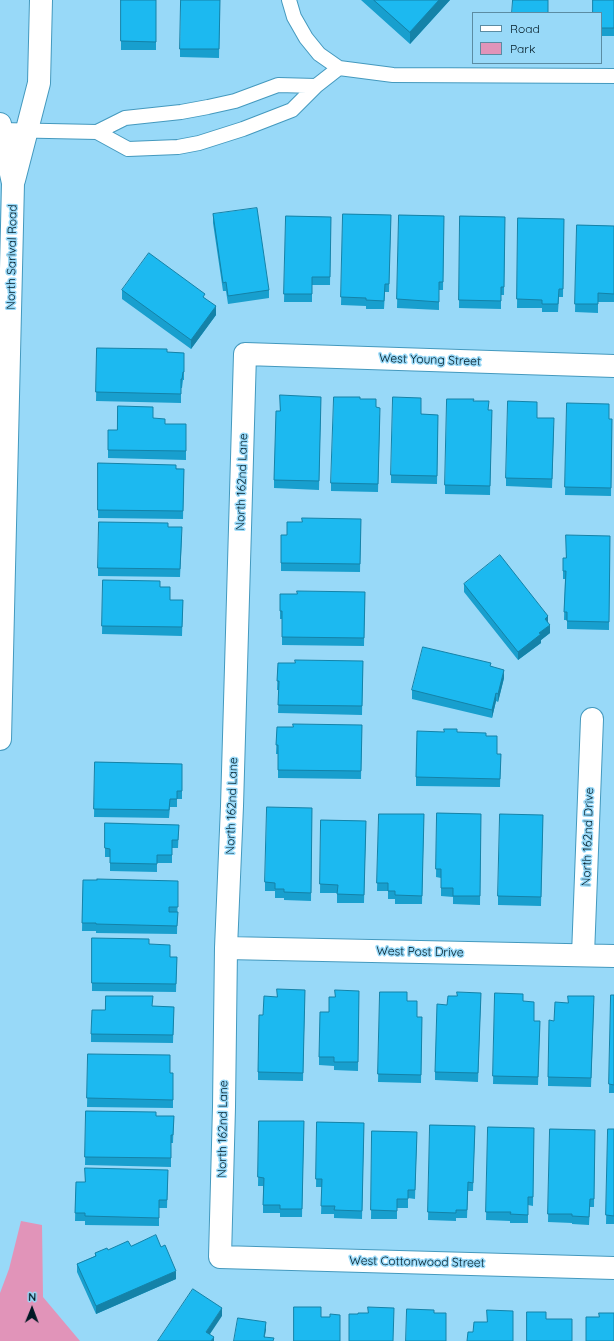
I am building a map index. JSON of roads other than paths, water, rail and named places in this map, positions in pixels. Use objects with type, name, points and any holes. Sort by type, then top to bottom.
[{"type":"street","name":"North Sarival Road","points":[[0,739],[5,335],[13,183],[39,83],[41,0]]},
{"type":"street","name":"North Sarival Road","points":[[0,127],[13,183]]},
{"type":"street","name":"West Young Street","points":[[245,354],[614,366]]},
{"type":"street","name":"North 162nd Lane","points":[[220,1257],[226,948],[232,806],[245,354]]},
{"type":"street","name":"North 162nd Drive","points":[[583,955],[592,719]]},
{"type":"street","name":"West Post Drive","points":[[226,948],[614,956]]},
{"type":"street","name":"West Cottonwood Street","points":[[220,1257],[614,1268]]},
{"type":"lane","points":[[288,0],[294,18],[306,38],[319,54],[339,68],[393,75],[614,76]]},
{"type":"lane","points":[[97,132],[128,149],[178,147],[199,143],[243,129],[292,110],[316,86],[339,68]]},
{"type":"lane","points":[[0,127],[27,131],[97,132],[125,118],[181,112],[208,107],[235,101],[278,85],[316,86]]}]
